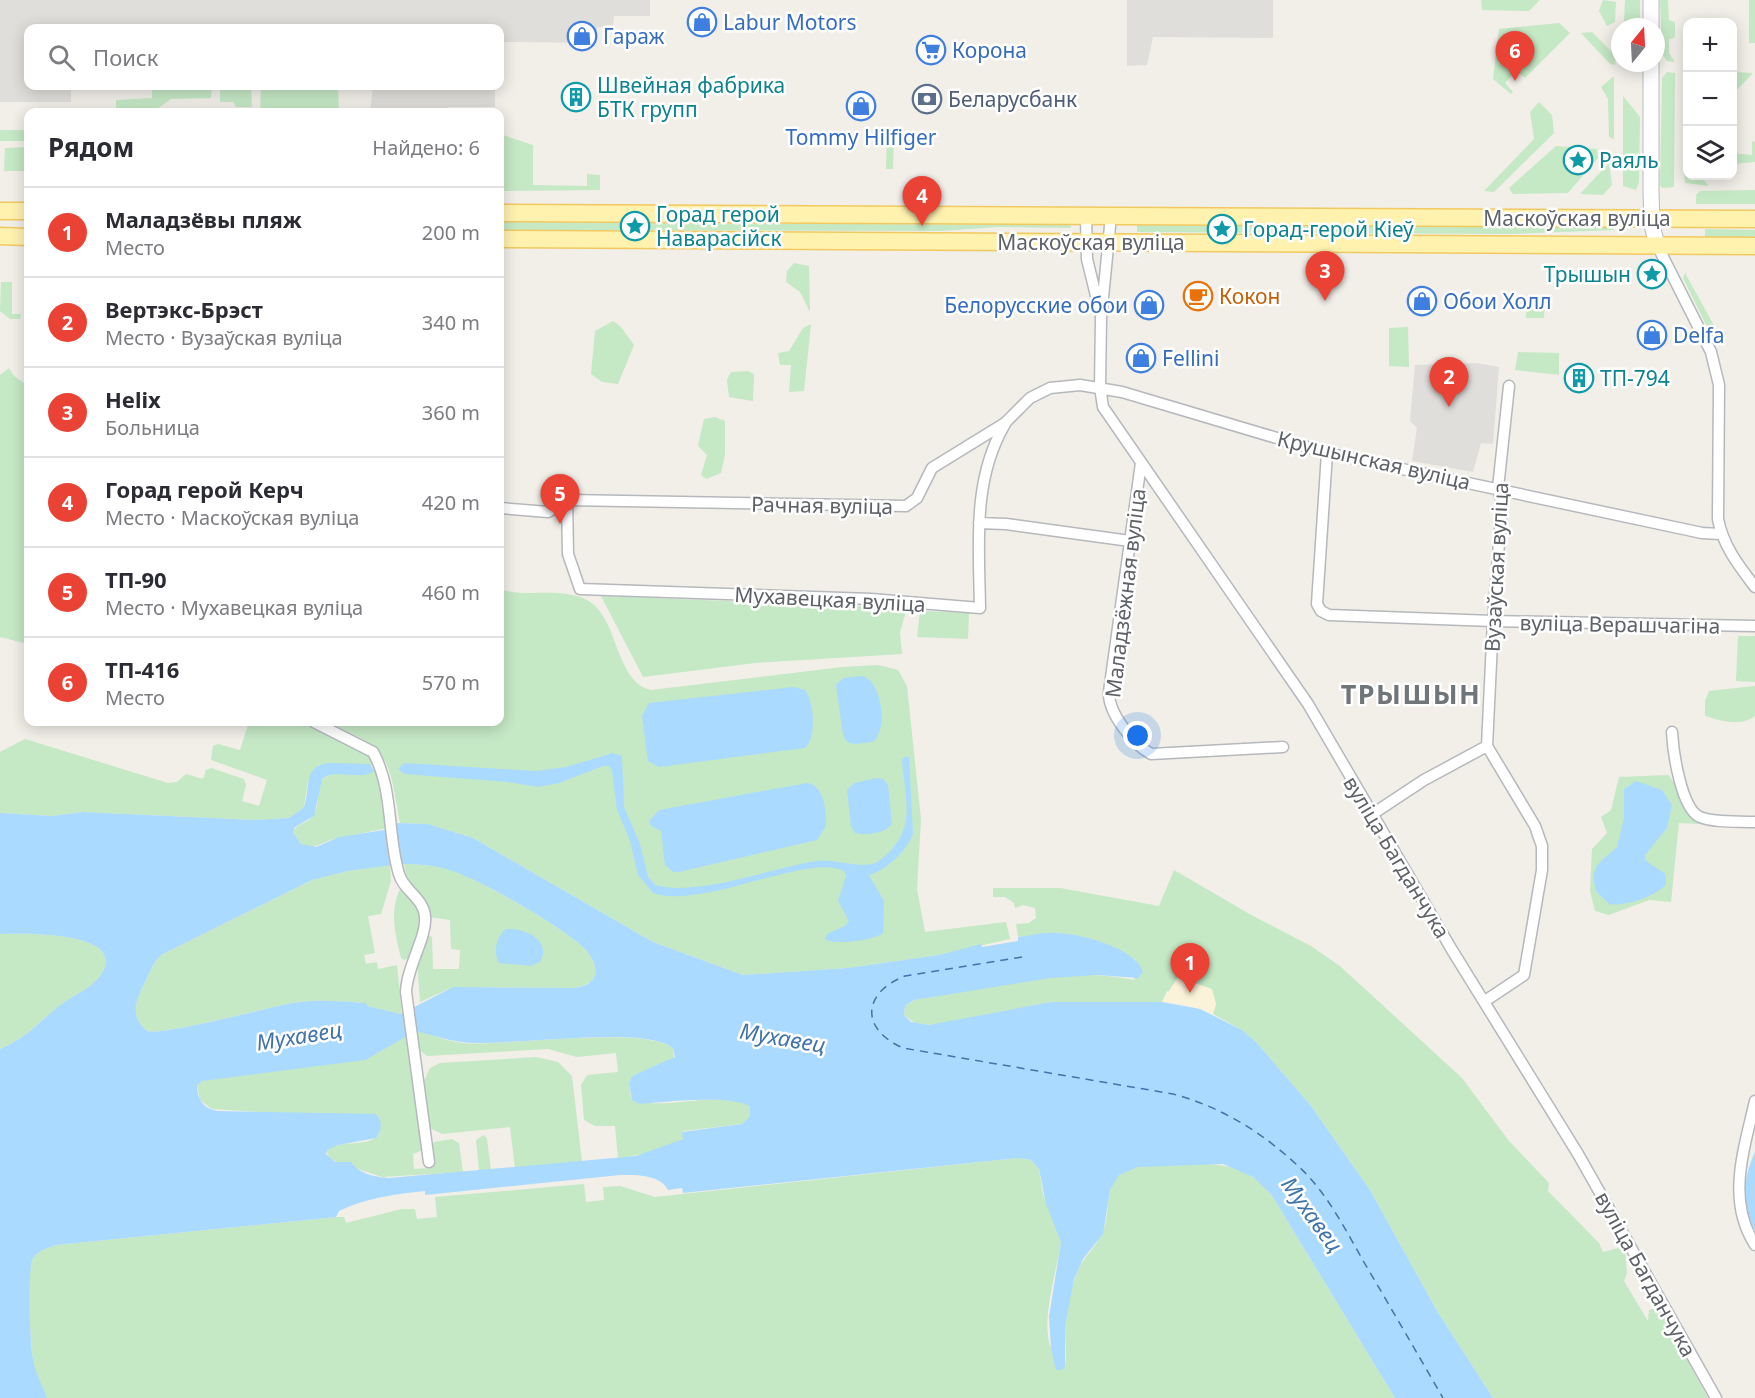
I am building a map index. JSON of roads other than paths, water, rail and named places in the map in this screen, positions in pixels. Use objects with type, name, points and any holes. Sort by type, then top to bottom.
[{"type":"main road","points":[[1651,0],[1651,18]]},
{"type":"main road","points":[[1651,72],[1652,218],[1658,245]]},
{"type":"main road","points":[[0,211],[24,211]]},
{"type":"main road","name":"Маскоўская вуліца","points":[[504,213],[1755,219]]},
{"type":"main road","points":[[0,236],[24,237]]},
{"type":"main road","name":"Маскоўская вуліца","points":[[504,239],[1755,246]]},
{"type":"street","name":"вуліца Багданчука","points":[[1086,216],[1088,259],[1101,318]]},
{"type":"street","name":"вуліца Багданчука","points":[[1111,216],[1101,318],[1100,387],[1103,407],[1308,704],[1371,815],[1608,1206],[1716,1398]]},
{"type":"street","points":[[1658,245],[1712,352],[1719,385],[1718,519],[1720,534],[1733,558],[1755,587]]},
{"type":"street","name":"Рачная вуліца","points":[[504,508],[548,512],[567,500],[906,506],[917,498],[932,467],[1005,423],[1030,398],[1050,388],[1067,385],[1100,387]]},
{"type":"street","name":"Вузаўская вуліца","points":[[1487,746],[1492,621],[1502,504],[1498,488],[1509,386]]},
{"type":"street","name":"Крушынская вуліца","points":[[1100,387],[1327,453],[1498,488],[1512,494],[1702,533],[1720,534]]},
{"type":"street","name":"Мухавецкая вуліца","points":[[567,500],[568,555],[580,589],[871,598],[980,608],[979,523],[987,463],[994,443],[1005,423]]},
{"type":"street","name":"вуліца Верашчагіна","points":[[1327,453],[1317,604],[1321,611],[1329,615],[1755,626]]},
{"type":"street","name":"Маладзёжная вуліца","points":[[1141,463],[1109,692],[1112,710],[1134,739],[1151,754],[1284,747]]},
{"type":"street","points":[[979,523],[1006,524],[1130,541]]},
{"type":"street","points":[[322,726],[373,752],[390,809],[399,877],[419,901],[425,915],[424,927],[409,970],[408,1005],[429,1162]]},
{"type":"street","points":[[1672,732],[1673,757],[1689,809],[1699,817],[1755,822]]},
{"type":"street","points":[[1371,815],[1424,780],[1487,746],[1538,831],[1543,854],[1524,975],[1485,1000]]},
{"type":"street","points":[[1755,1101],[1740,1168],[1739,1188],[1742,1220],[1755,1245]]},
{"type":"water","points":[[862,676],[869,679],[878,695],[881,705],[881,726],[873,742],[854,744],[847,742],[843,735],[836,685],[843,678]]},
{"type":"water","points":[[794,687],[805,690],[812,711],[813,728],[809,743],[805,748],[659,767],[648,761],[642,716],[649,703]]},
{"type":"water","points":[[613,753],[622,756],[624,807],[640,844],[648,877],[655,885],[672,888],[713,885],[823,860],[862,865],[876,863],[889,852],[904,829],[907,804],[902,760],[904,757],[909,757],[913,834],[906,847],[895,859],[869,875],[884,901],[883,933],[872,938],[854,941],[837,942],[825,939],[827,934],[845,926],[849,921],[838,901],[846,876],[844,871],[828,867],[781,874],[699,894],[674,896],[653,893],[638,875],[630,841],[617,809],[612,771],[609,766],[603,766],[559,783],[538,787],[508,782],[404,774],[398,769],[404,763],[535,771],[566,767]]},
{"type":"water","name":"Мухавец","points":[[330,763],[370,764],[374,771],[362,775],[334,774],[322,779],[314,816],[295,827],[293,832],[301,844],[316,847],[339,837],[384,830],[395,823],[428,824],[473,838],[653,942],[743,975],[848,968],[939,955],[981,944],[982,947],[1018,941],[1018,937],[1046,933],[1092,939],[1119,949],[1138,963],[1143,972],[1138,978],[1097,975],[1050,978],[914,1000],[905,1006],[904,1015],[911,1022],[929,1025],[1051,1002],[1162,1002],[1200,1009],[1242,1030],[1256,1042],[1311,1106],[1370,1190],[1437,1311],[1493,1398],[1395,1398],[1271,1194],[1253,1177],[1223,1164],[1138,1167],[1119,1175],[1110,1190],[1103,1234],[1083,1259],[1074,1279],[1065,1326],[1065,1366],[1062,1370],[1056,1370],[1051,1348],[1049,1317],[1061,1242],[1046,1204],[1039,1169],[1031,1160],[1019,1158],[683,1193],[682,1188],[668,1190],[653,1178],[626,1175],[425,1195],[425,1191],[370,1200],[339,1211],[336,1217],[56,1245],[33,1258],[30,1276],[32,1351],[35,1369],[47,1398],[0,1398],[0,1049],[24,1035],[59,1006],[91,985],[100,976],[106,961],[101,950],[71,938],[50,935],[0,934],[0,813],[52,816],[83,812],[254,820],[289,818],[304,807],[311,773],[321,765]],"holes":[[[400,864],[428,865],[448,870],[485,885],[523,906],[561,930],[586,950],[595,965],[594,978],[586,985],[572,988],[453,987],[401,1014],[367,1006],[366,1003],[310,1001],[172,1029],[147,1031],[141,1025],[137,1018],[136,1005],[154,964],[163,954],[312,880],[348,871]],[[416,1031],[455,1041],[481,1043],[603,1037],[657,1041],[673,1048],[675,1057],[632,1076],[629,1083],[632,1100],[640,1104],[698,1100],[730,1101],[750,1107],[750,1116],[742,1124],[682,1132],[683,1139],[636,1156],[389,1178],[363,1172],[351,1162],[335,1162],[326,1154],[327,1150],[338,1145],[376,1138],[381,1125],[375,1114],[217,1111],[205,1105],[198,1095],[197,1085],[202,1081],[365,1060]]]},
{"type":"water","points":[[877,778],[883,779],[888,785],[892,824],[885,830],[875,833],[855,833],[851,826],[847,790],[854,783]]},
{"type":"water","points":[[1636,781],[1662,790],[1672,805],[1667,828],[1645,855],[1645,860],[1665,874],[1666,884],[1655,893],[1640,900],[1609,904],[1596,891],[1595,870],[1601,861],[1617,847],[1624,818],[1624,789]]},
{"type":"water","points":[[807,783],[818,789],[825,807],[826,826],[817,840],[679,872],[673,872],[665,865],[661,831],[651,826],[649,821],[659,810]]},
{"type":"water","points":[[506,929],[521,931],[535,937],[542,947],[543,954],[540,962],[531,966],[499,963],[496,954],[497,945]]},
{"type":"water","points":[[1755,1152],[1755,1230],[1747,1211],[1745,1191],[1748,1172]]},
{"type":"place","name":"Labur Motors","points":[[702,22]]},
{"type":"place","name":"Гараж","points":[[582,36]]},
{"type":"place","name":"Корона","points":[[931,50]]},
{"type":"place","name":"ТП-416","points":[[1515,81]]},
{"type":"place","name":"Швейная фабрика БТК групп","points":[[576,97]]},
{"type":"place","name":"Беларусбанк","points":[[927,99]]},
{"type":"place","name":"Tommy Hilfiger","points":[[861,106]]},
{"type":"place","name":"Раяль","points":[[1578,160]]},
{"type":"place","name":"Горад герой Наварасійск","points":[[635,226]]},
{"type":"place","name":"Горад герой Керч","points":[[922,226]]},
{"type":"place","name":"Горад-герой Кіеў","points":[[1222,229]]},
{"type":"place","name":"Трышын","points":[[1652,274]]},
{"type":"place","name":"Кокон","points":[[1198,296]]},
{"type":"place","name":"Helix","points":[[1325,301]]},
{"type":"place","name":"Обои Холл","points":[[1422,301]]},
{"type":"place","name":"Белорусские обои","points":[[1149,305]]},
{"type":"place","name":"Delfa","points":[[1652,335]]},
{"type":"place","name":"Fellini","points":[[1141,358]]},
{"type":"place","name":"ТП-794","points":[[1579,378]]},
{"type":"place","name":"Вертэкс-Брэст","points":[[1449,407]]},
{"type":"place","name":"ТП-90","points":[[560,524]]},
{"type":"place","name":"Маладзёвы пляж","points":[[1190,993]]},
{"type":"district","name":"ТРЫШЫН","points":[[1411,693]]}]
